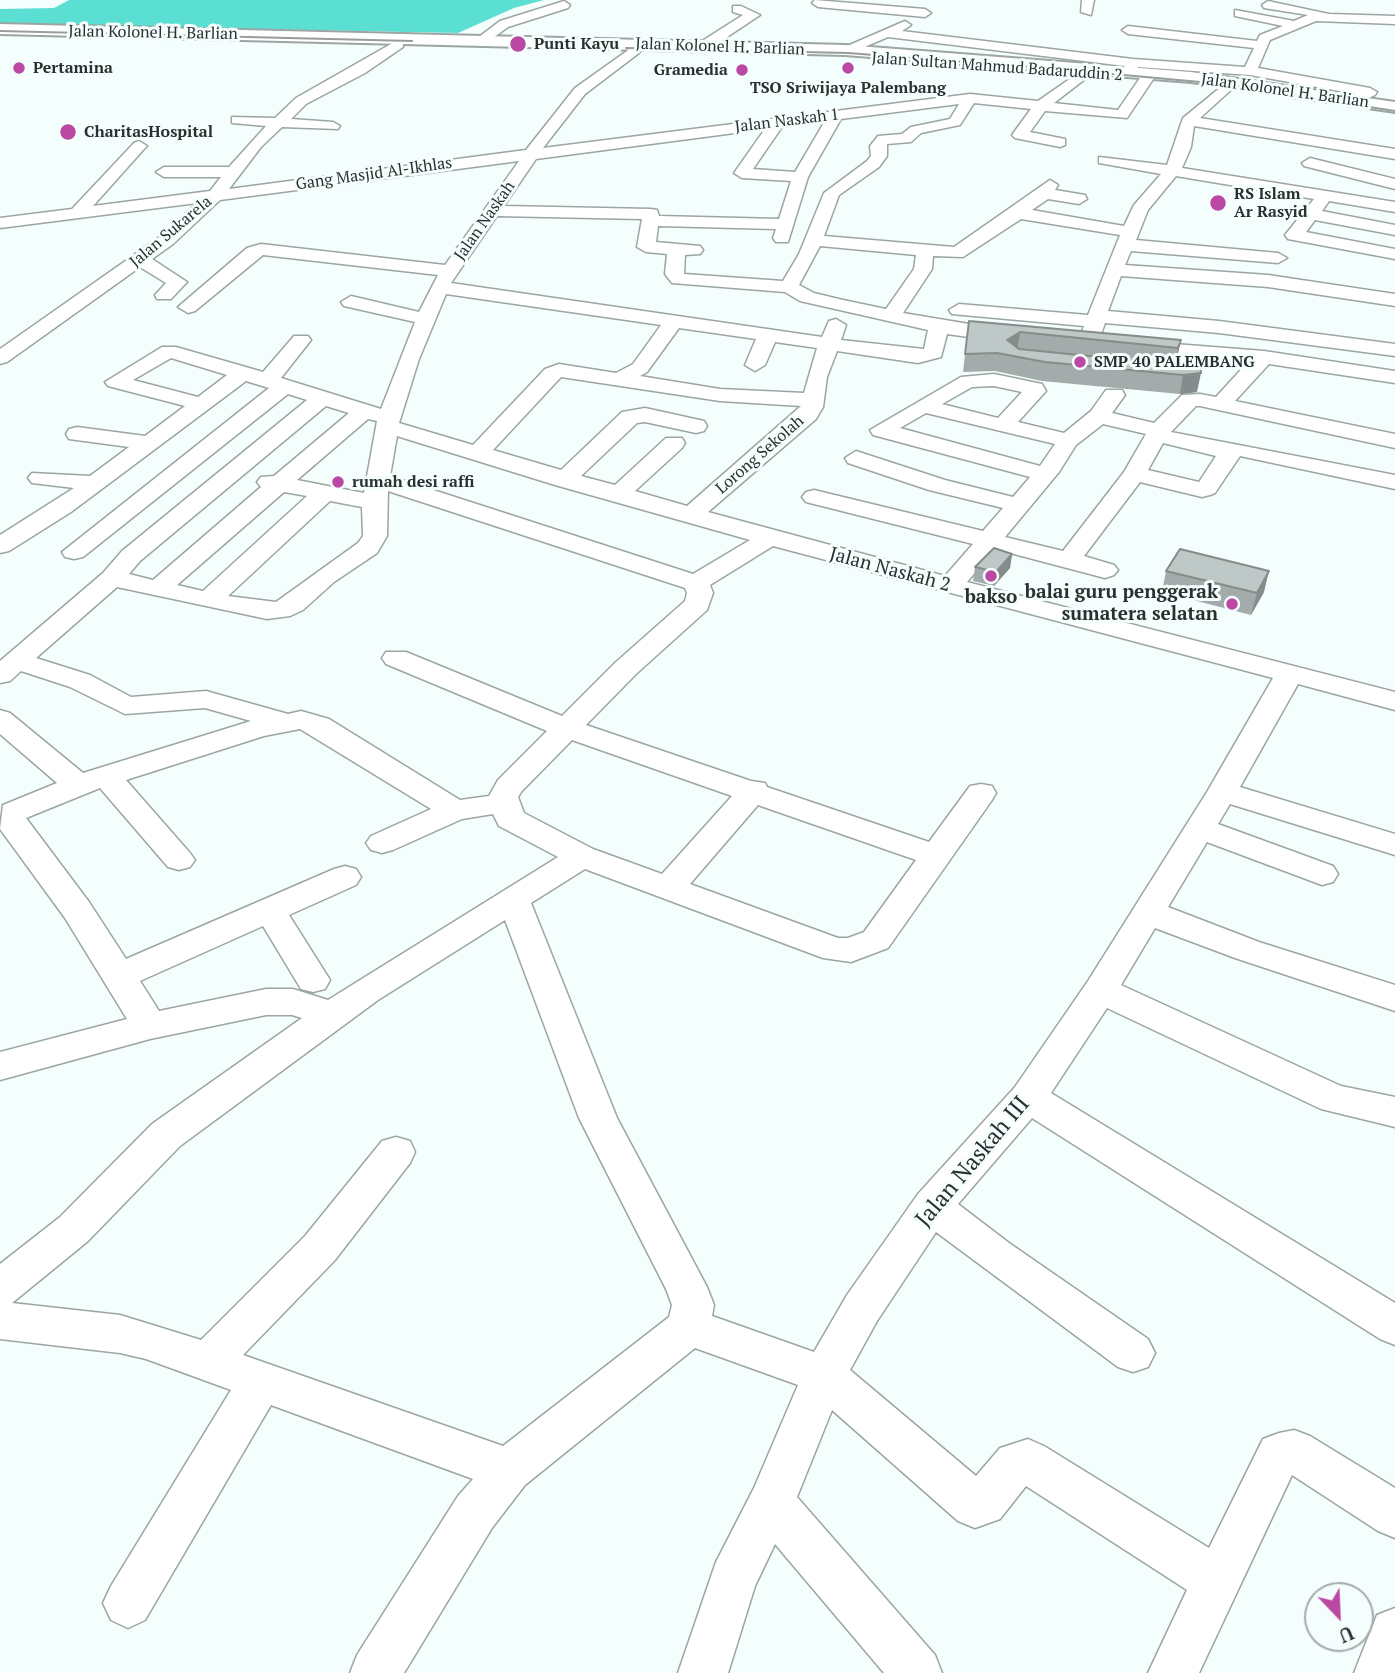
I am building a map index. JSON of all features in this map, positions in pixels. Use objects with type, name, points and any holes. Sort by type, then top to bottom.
[{"type":"highway","name":"Jalan Kolonel H. Barlian","points":[[0,32],[460,39],[845,50],[1132,67],[1395,107]]},
{"type":"highway","name":"Jalan Kolonel H. Barlian","points":[[0,32],[415,44]]},
{"type":"highway","name":"Jalan Sultan Mahmud Badaruddin 2","points":[[597,49],[842,55],[989,71],[1084,73],[1147,78],[1227,86],[1395,113]]},
{"type":"street","points":[[818,3],[930,9],[888,33],[845,50]]},
{"type":"street","points":[[1268,5],[1393,28]]},
{"type":"street","points":[[1356,6],[1395,9]]},
{"type":"street","points":[[481,40],[504,24],[557,7]]},
{"type":"street","points":[[737,9],[754,15]]},
{"type":"street","points":[[460,39],[505,10]]},
{"type":"street","points":[[704,46],[730,28],[768,11]]},
{"type":"street","points":[[1250,71],[1265,38],[1294,24],[1327,15]]},
{"type":"street","points":[[1279,30],[1237,20],[1261,18],[1294,24]]},
{"type":"street","points":[[730,28],[758,29]]},
{"type":"street","points":[[1128,30],[1261,45]]},
{"type":"street","points":[[888,33],[1016,46],[1037,52],[1112,54],[1132,67],[1167,65],[1250,71],[1395,95]]},
{"type":"street","points":[[1037,52],[1046,41]]},
{"type":"street","name":"Jalan Sukarela","points":[[0,358],[141,260],[215,195],[233,172],[301,101],[360,70],[398,44]]},
{"type":"street","points":[[1167,65],[1171,46]]},
{"type":"street","name":"Jalan Naskah","points":[[208,600],[267,611],[290,607],[373,543],[376,529],[376,491],[389,423],[426,319],[445,279],[533,152],[580,91],[634,50]]},
{"type":"street","points":[[1201,67],[1206,52]]},
{"type":"street","points":[[1324,83],[1345,70]]},
{"type":"street","points":[[1060,142],[1020,136],[1042,105],[1084,73]]},
{"type":"street","name":"Jalan Naskah 1","points":[[533,152],[970,98],[1122,114],[1147,78]]},
{"type":"street","points":[[1088,344],[1114,270],[1140,209],[1172,171],[1183,148],[1188,121],[1227,86]]},
{"type":"street","points":[[1354,101],[1370,92]]},
{"type":"street","points":[[789,287],[814,240],[832,193],[873,164],[879,156],[878,146],[883,139],[906,139],[916,130],[955,122],[970,98]]},
{"type":"street","points":[[650,221],[784,231],[800,177],[836,115]]},
{"type":"street","points":[[237,120],[333,126]]},
{"type":"street","points":[[1188,121],[1395,154]]},
{"type":"street","points":[[777,123],[742,173],[800,177]]},
{"type":"street","points":[[79,211],[139,146]]},
{"type":"street","points":[[1262,186],[1329,151]]},
{"type":"street","name":"Gang Masjid Al-Ikhlas","points":[[0,223],[533,152]]},
{"type":"street","points":[[1105,160],[1262,186],[1391,203]]},
{"type":"street","points":[[1310,163],[1395,184]]},
{"type":"street","points":[[164,172],[233,172]]},
{"type":"street","points":[[814,240],[959,253],[1048,189],[1079,199]]},
{"type":"street","points":[[1325,195],[1294,236],[1395,254]]},
{"type":"street","points":[[491,211],[650,214],[652,216],[645,246],[685,250],[674,274],[679,279],[789,287],[807,297],[842,306],[938,326],[1036,339]]},
{"type":"street","points":[[1018,213],[1128,239],[1278,258]]},
{"type":"street","points":[[1310,214],[1395,230]]},
{"type":"street","points":[[188,307],[253,251],[261,249],[445,279],[672,324],[926,357],[934,354],[938,326]]},
{"type":"street","points":[[891,316],[923,269],[925,251]]},
{"type":"street","points":[[141,260],[178,282],[164,295]]},
{"type":"street","points":[[1114,270],[1259,280],[1395,300]]},
{"type":"street","points":[[1343,291],[1395,290]]},
{"type":"street","points":[[351,302],[426,319]]},
{"type":"street","name":"Lorong Sekolah","points":[[690,516],[808,414],[817,377],[842,306]]},
{"type":"street","points":[[958,310],[1243,329],[1395,350]]},
{"type":"street","points":[[622,378],[640,368],[672,324]]},
{"type":"street","points":[[755,365],[766,336]]},
{"type":"street","points":[[74,552],[182,468],[275,384],[302,340]]},
{"type":"street","points":[[1062,341],[1191,350],[1395,396]]},
{"type":"street","points":[[1187,372],[1191,350]]},
{"type":"street","name":"Jalan Naskah 2","points":[[201,404],[115,382],[169,351],[321,399],[365,410],[389,423],[563,480],[950,586],[1395,701]]},
{"type":"street","points":[[1258,364],[1395,377]]},
{"type":"street","points":[[1221,404],[1258,364]]},
{"type":"street","points":[[478,453],[555,371],[622,378],[729,396],[744,394],[813,400]]},
{"type":"street","points":[[2,534],[96,483],[243,373]]},
{"type":"street","points":[[1003,425],[1035,391],[1035,387],[994,380],[968,381],[881,430],[1043,474]]},
{"type":"street","points":[[950,586],[1068,441],[1099,416],[1114,395]]},
{"type":"street","points":[[8,667],[112,578],[131,556],[321,399]]},
{"type":"street","points":[[1069,560],[1134,474],[1158,433],[1188,401],[1221,404],[1395,441]]},
{"type":"street","points":[[926,407],[1068,441]]},
{"type":"street","points":[[157,589],[365,410]]},
{"type":"street","points":[[563,480],[633,415],[696,426]]},
{"type":"street","points":[[1099,416],[1230,452],[1245,450],[1395,482]]},
{"type":"street","points":[[77,434],[151,443]]},
{"type":"street","points":[[618,495],[674,443]]},
{"type":"street","points":[[1134,474],[1202,490],[1207,488],[1230,452]]},
{"type":"street","points":[[856,458],[937,485],[1018,505]]},
{"type":"street","points":[[129,460],[327,491],[376,491],[696,583],[770,538]]},
{"type":"street","points":[[40,478],[96,483]]},
{"type":"street","points":[[112,578],[208,600],[327,491]]},
{"type":"street","points":[[814,497],[1105,570]]},
{"type":"street","points":[[696,583],[700,593],[698,604],[565,728],[509,787],[504,803],[510,819],[582,856],[835,950],[851,950],[876,940],[981,793]]},
{"type":"street","points":[[396,658],[565,728],[754,790],[937,856]]},
{"type":"street","points":[[8,667],[80,681],[125,705],[143,706],[206,699],[285,722]]},
{"type":"street","name":"Jalan Naskah III","points":[[703,1673],[733,1579],[771,1503],[824,1375],[862,1308],[932,1206],[1028,1097],[1100,990],[1222,792],[1290,673]]},
{"type":"street","points":[[0,719],[93,781],[179,860]]},
{"type":"street","points":[[150,1026],[77,910],[10,820],[18,809],[93,781],[285,722],[301,720],[319,725],[455,810]]},
{"type":"street","points":[[670,887],[754,790]]},
{"type":"street","points":[[1222,792],[1395,845]]},
{"type":"street","points":[[382,843],[455,810],[504,803]]},
{"type":"street","points":[[1199,828],[1322,874]]},
{"type":"street","points":[[0,1289],[53,1247],[166,1135],[332,1014],[582,856]]},
{"type":"street","points":[[119,976],[345,877]]},
{"type":"street","points":[[375,1673],[475,1512],[509,1470],[689,1327],[692,1305],[686,1287],[598,1118],[513,898]]},
{"type":"street","points":[[270,911],[313,980]]},
{"type":"street","points":[[1147,912],[1247,950],[1395,998]]},
{"type":"street","points":[[1100,990],[1334,1099],[1395,1112]]},
{"type":"street","points":[[0,1066],[150,1026],[276,1001],[293,1002],[332,1014]]},
{"type":"street","points":[[1028,1097],[1395,1326]]},
{"type":"street","points":[[209,1361],[320,1248],[396,1152]]},
{"type":"street","points":[[932,1206],[994,1255],[1133,1353]]},
{"type":"street","points":[[0,1320],[120,1334],[209,1361],[509,1470]]},
{"type":"street","points":[[689,1327],[824,1375],[975,1506],[983,1503],[1016,1463],[1028,1461],[1216,1580]]},
{"type":"street","points":[[128,1603],[261,1380]]},
{"type":"street","points":[[1173,1673],[1279,1454],[1294,1451],[1395,1515]]},
{"type":"street","points":[[771,1503],[917,1673]]},
{"type":"street","points":[[1379,1673],[1395,1633]]},
{"type":"shaded area","points":[[69,0],[544,0],[514,8],[458,33],[0,24],[0,9],[54,8]]},
{"type":"building","points":[[969,321],[1181,340],[1178,348],[1020,332],[1007,340],[1019,349],[1180,365],[1200,359],[1201,373],[1183,375],[1045,362],[997,353],[965,354]]},
{"type":"building","points":[[994,548],[1012,554],[996,572],[975,567]]},
{"type":"building","points":[[1180,549],[1269,571],[1257,593],[1166,571]]},
{"type":"tram line","points":[[0,31],[412,41]]},
{"type":"tram line","points":[[626,48],[848,53],[1080,71],[1222,84],[1395,111]]},
{"type":"place","name":"Punti Kayu","points":[[518,44]]},
{"type":"place","name":"Pertamina","points":[[19,68]]},
{"type":"place","name":"TSO Sriwijaya Palembang","points":[[848,68]]},
{"type":"place","name":"Gramedia","points":[[742,70]]},
{"type":"place","name":"CharitasHospital","points":[[68,132]]},
{"type":"place","name":"RS Islam Ar Rasyid","points":[[1218,203]]},
{"type":"place","name":"SMP 40 PALEMBANG","points":[[1080,362]]},
{"type":"place","name":"rumah desi raffi","points":[[338,482]]},
{"type":"place","name":"bakso","points":[[991,576]]},
{"type":"place","name":"balai guru penggerak sumatera selatan","points":[[1232,604]]}]
